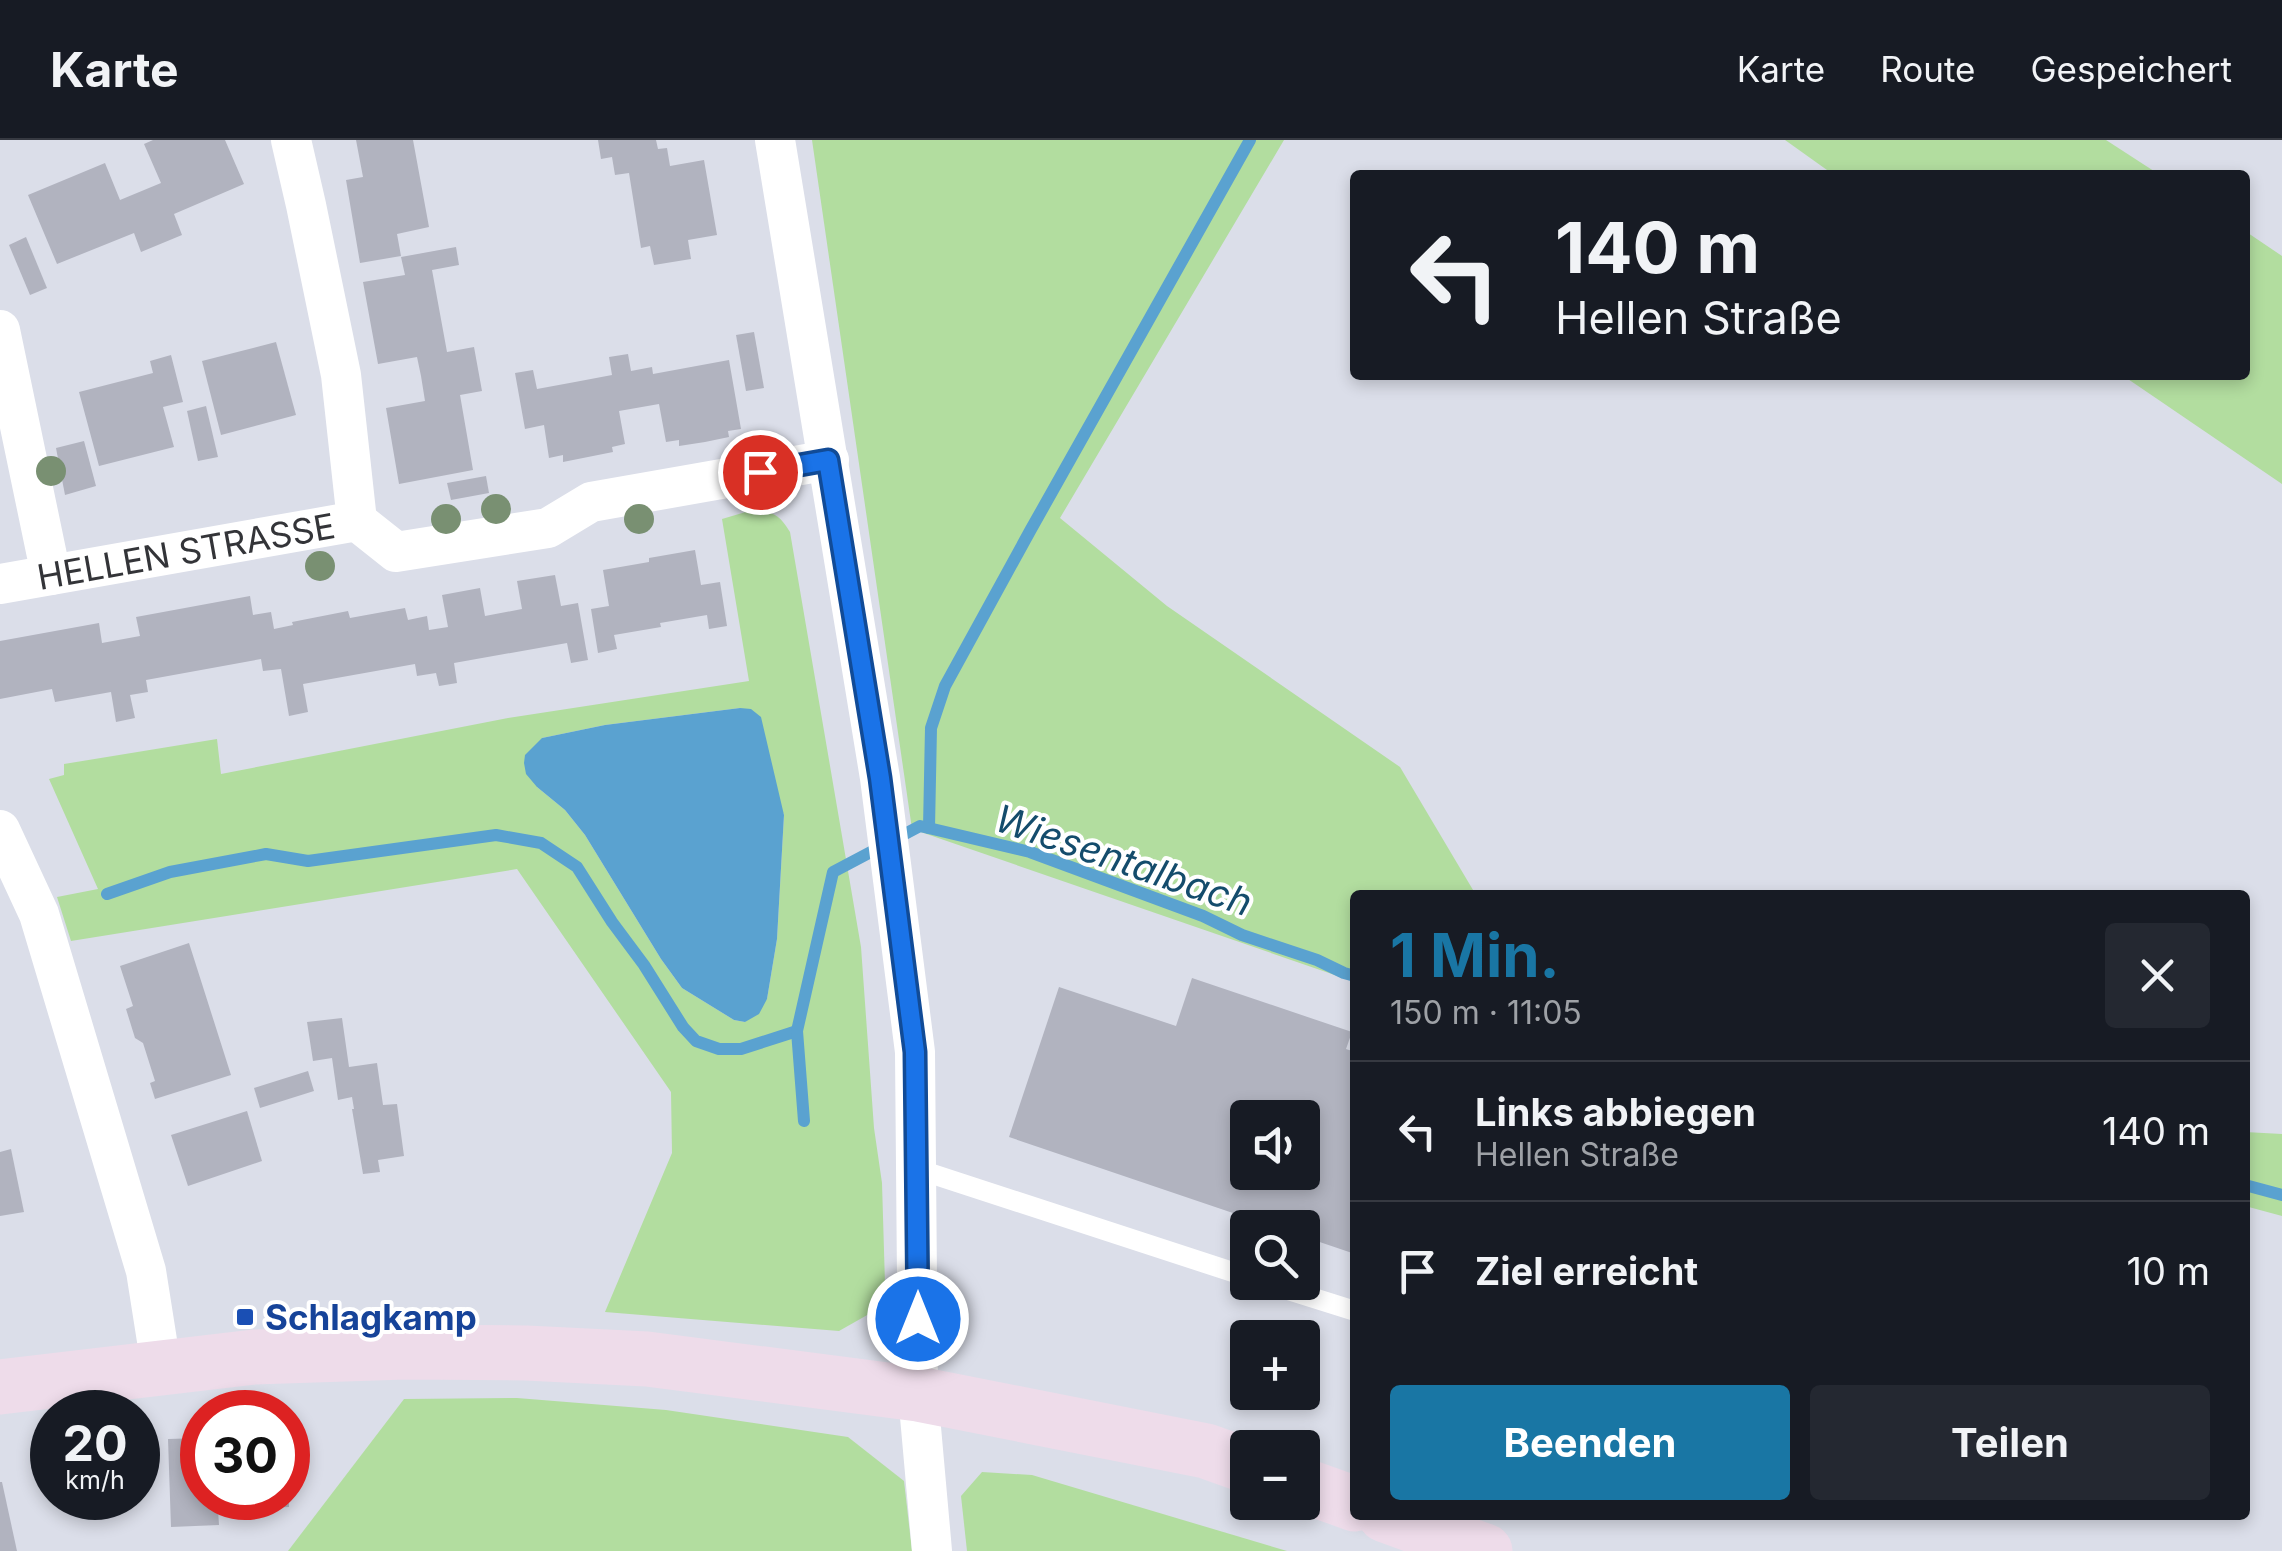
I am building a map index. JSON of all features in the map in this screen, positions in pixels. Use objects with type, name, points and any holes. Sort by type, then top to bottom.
[{"type":"main road","points":[[0,1386],[272,1356],[526,1353],[647,1360],[918,1394],[1206,1451],[1230,1460]]},
{"type":"main road","points":[[1320,1492],[1350,1502]]},
{"type":"main road","points":[[1399,1520],[1485,1551]]},
{"type":"street","points":[[290,140],[340,375],[356,522]]},
{"type":"street","points":[[775,140],[880,778],[915,1052],[918,1394],[932,1551]]},
{"type":"street","points":[[0,330],[51,575]]},
{"type":"street","name":"HELLEN STRASSE","points":[[0,584],[356,522],[396,552],[548,528],[590,502],[828,460]]},
{"type":"street","points":[[0,830],[40,914],[146,1271],[162,1366]]},
{"type":"lane","points":[[916,1168],[1230,1272]]},
{"type":"lane","points":[[1320,1300],[1350,1309]]},
{"type":"green space","points":[[812,140],[1284,140],[1060,518],[1167,606],[1400,767],[1473,890],[1350,890],[1350,980],[912,829]]},
{"type":"green space","points":[[1785,140],[2106,140],[2152,170],[1827,170]]},
{"type":"green space","points":[[2250,234],[2282,256],[2282,484],[2129,380],[2250,380]]},
{"type":"green space","points":[[749,511],[769,513],[782,520],[790,532],[861,947],[874,1128],[882,1183],[885,1284],[869,1314],[839,1331],[605,1312],[672,1153],[671,1092],[517,869],[71,941],[57,897],[98,889],[49,779],[64,775],[64,764],[217,739],[221,774],[508,718],[749,681],[722,519]],"holes":[[[740,708],[784,815],[777,939],[767,999],[745,1022],[734,1020],[682,988],[585,835],[565,810],[537,787],[542,738],[605,725]]]},
{"type":"green space","points":[[2250,1132],[2282,1134],[2282,1216],[2250,1207]]},
{"type":"green space","points":[[517,1398],[666,1410],[848,1437],[904,1481],[912,1551],[288,1551],[404,1399]]},
{"type":"green space","points":[[982,1472],[1032,1475],[1287,1551],[967,1551],[961,1496]]},
{"type":"water","points":[[751,709],[761,717],[784,815],[777,939],[767,999],[759,1014],[745,1022],[734,1020],[682,988],[585,835],[565,810],[537,787],[526,774],[524,763],[525,755],[542,738],[605,725]]},
{"type":"building","points":[[153,140],[225,140],[244,184],[174,214],[182,235],[141,252],[134,233],[57,264],[28,195],[105,163],[120,200],[161,183],[144,144]]},
{"type":"building","points":[[356,140],[413,140],[429,227],[397,234],[401,256],[360,263],[346,180],[363,177]]},
{"type":"building","points":[[598,140],[656,140],[658,149],[667,148],[670,166],[704,160],[717,235],[688,240],[691,259],[654,265],[650,246],[641,248],[629,173],[615,175],[612,157],[601,159]]},
{"type":"building","points":[[26,237],[47,288],[30,295],[9,245]]},
{"type":"building","points":[[456,247],[459,265],[432,270],[447,352],[474,347],[482,391],[460,395],[473,470],[399,484],[386,408],[425,401],[421,376],[417,357],[378,364],[363,282],[405,275],[401,257]]},
{"type":"building","points":[[754,332],[764,388],[746,391],[736,335]]},
{"type":"building","points":[[276,342],[296,415],[221,435],[202,361]]},
{"type":"building","points":[[628,354],[631,371],[652,367],[653,374],[729,360],[741,429],[728,431],[729,437],[679,446],[679,440],[666,442],[659,404],[619,411],[625,444],[612,447],[613,452],[563,462],[563,455],[549,458],[544,425],[525,429],[515,373],[533,370],[537,389],[612,375],[609,357]]},
{"type":"building","points":[[171,355],[183,402],[163,407],[174,447],[99,466],[79,392],[153,373],[150,361]]},
{"type":"building","points":[[206,406],[218,457],[198,461],[187,411]]},
{"type":"building","points":[[84,441],[96,486],[65,495],[56,448]]},
{"type":"building","points":[[486,476],[489,493],[451,500],[447,483]]},
{"type":"building","points":[[695,550],[701,585],[720,582],[727,626],[709,629],[707,615],[660,623],[661,627],[614,635],[617,649],[598,653],[591,609],[609,606],[603,570]]},
{"type":"building","points":[[555,575],[561,606],[578,603],[588,660],[571,663],[567,643],[454,663],[457,683],[439,686],[436,673],[417,676],[415,664],[303,684],[308,712],[289,716],[281,669],[263,671],[261,659],[146,680],[148,692],[130,695],[135,718],[116,722],[111,692],[55,702],[52,689],[0,699],[0,641],[99,623],[102,643],[140,636],[136,617],[250,596],[253,615],[271,612],[274,629],[348,611],[350,618],[405,608],[408,620],[427,616],[429,630],[448,627],[442,595],[480,588],[485,616],[522,609],[517,581]]},
{"type":"building","points":[[189,943],[231,1075],[155,1099],[150,1083],[155,1081],[143,1043],[135,1038],[126,1009],[133,1006],[120,966]]},
{"type":"building","points":[[1192,978],[1350,1031],[1346,1049],[1350,1050],[1350,1252],[1320,1242],[1320,1210],[1230,1212],[1009,1137],[1059,987],[1176,1026]]},
{"type":"building","points":[[342,1018],[349,1067],[377,1063],[383,1105],[397,1104],[404,1156],[378,1160],[380,1172],[363,1174],[352,1097],[338,1100],[332,1058],[313,1061],[307,1022]]},
{"type":"building","points":[[308,1071],[314,1091],[260,1108],[254,1088]]},
{"type":"building","points":[[247,1111],[262,1161],[188,1186],[171,1135]]},
{"type":"building","points":[[11,1149],[24,1212],[0,1216],[0,1152]]},
{"type":"building","points":[[168,1439],[180,1439],[180,1520],[219,1520],[219,1525],[171,1527]]},
{"type":"building","points":[[2,1482],[17,1551],[0,1551]]},
{"type":"waterway","points":[[929,828],[931,728],[945,686],[1250,140]]},
{"type":"waterway","name":"Wiesentalbach","points":[[804,1121],[797,1031],[833,872],[920,826],[1030,852],[1350,975]]},
{"type":"waterway","points":[[107,894],[170,872],[266,854],[308,861],[496,835],[541,843],[577,867],[696,1041],[719,1049],[741,1049],[797,1031]]},
{"type":"waterway","name":"Wiesentalbach","points":[[2250,1186],[2282,1195]]},
{"type":"place","name":"Schlagkamp","points":[[245,1317]]},
{"type":"route","points":[[760,472],[828,460],[880,778],[915,1052],[918,1319]]}]
